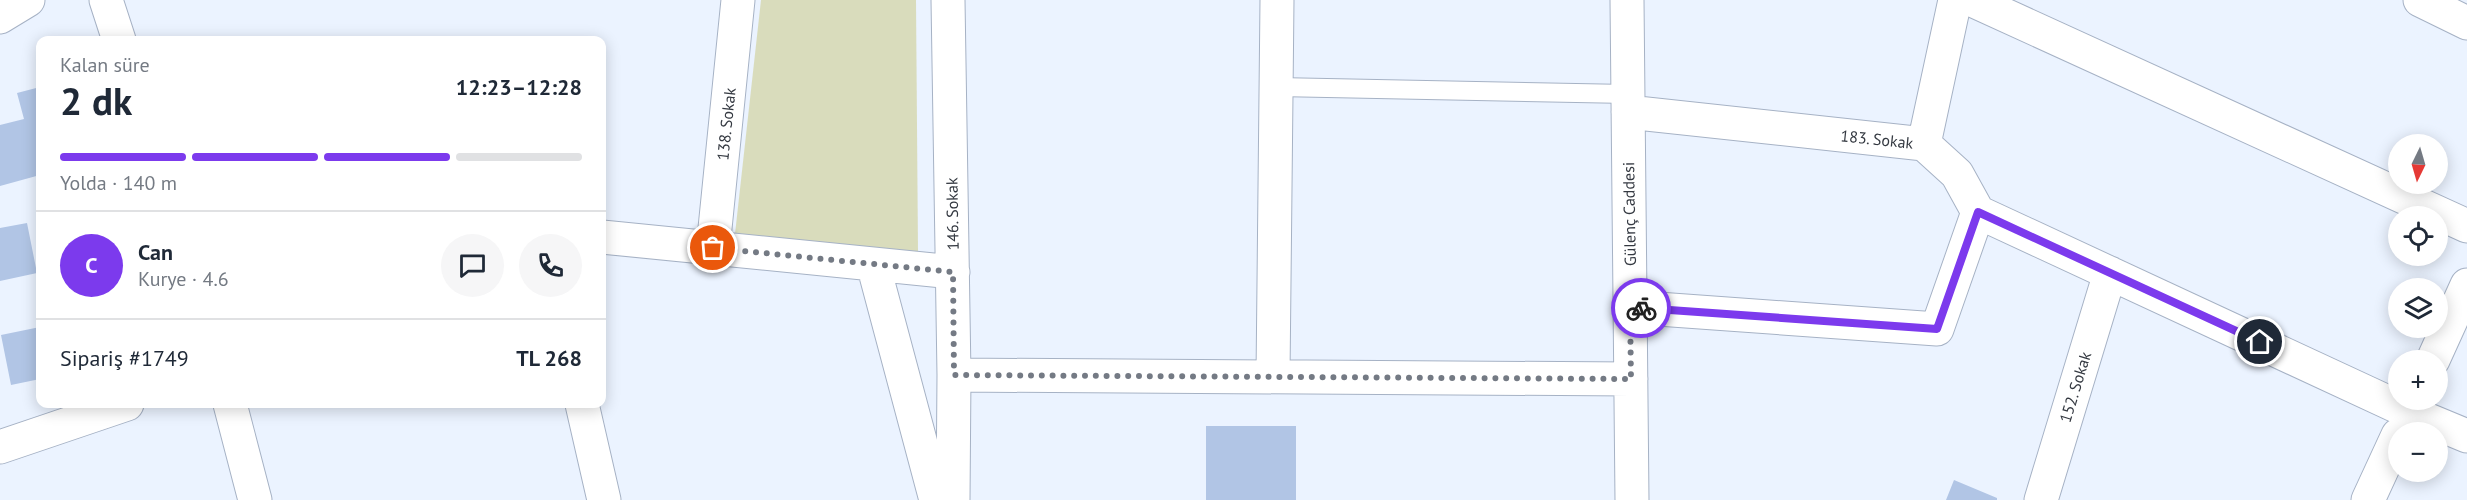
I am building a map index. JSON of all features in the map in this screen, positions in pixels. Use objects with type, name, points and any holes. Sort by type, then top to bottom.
[{"type":"street","points":[[0,17],[28,0]]},
{"type":"street","points":[[106,0],[118,36]]},
{"type":"street","name":"138. Sokak","points":[[713,248],[738,0]]},
{"type":"street","name":"146. Sokak","points":[[948,0],[953,272],[953,500]]},
{"type":"street","points":[[1273,376],[1277,0]]},
{"type":"street","name":"Gülenç Caddesi","points":[[1627,0],[1631,379],[1637,498]]},
{"type":"street","points":[[1924,144],[1955,0]]},
{"type":"street","points":[[1972,0],[2467,226]]},
{"type":"street","points":[[2420,0],[2467,23]]},
{"type":"street","name":"183. Sokak","points":[[1628,103],[1924,144],[1958,174],[1978,212]]},
{"type":"street","points":[[1630,307],[1937,329],[1978,212],[2110,273],[2406,419],[2467,436]]},
{"type":"street","points":[[606,237],[953,272]]},
{"type":"street","points":[[873,264],[936,500]]},
{"type":"street","name":"152. Sokak","points":[[2040,500],[2110,273]]},
{"type":"street","points":[[2438,350],[2467,285]]},
{"type":"street","points":[[954,375],[1631,379]]},
{"type":"street","points":[[0,447],[115,408]]},
{"type":"street","points":[[231,408],[255,500]]},
{"type":"street","points":[[583,408],[604,500]]},
{"type":"street","points":[[2368,500],[2406,419]]},
{"type":"lane","points":[[1276,87],[1628,103]]},
{"type":"green space","points":[[761,0],[916,0],[918,252],[735,234]]},
{"type":"building","points":[[36,88],[36,176],[0,186],[0,125],[24,119],[17,93]]},
{"type":"building","points":[[27,223],[36,273],[0,281],[0,228]]},
{"type":"building","points":[[36,328],[36,380],[11,385],[1,335]]},
{"type":"building","points":[[1206,426],[1296,426],[1296,500],[1206,500]]},
{"type":"building","points":[[1954,480],[1997,498],[1997,500],[1946,500]]},
{"type":"way so far","points":[[713,248],[953,272],[954,375],[1631,379],[1630,307],[1641,308]]},
{"type":"route","points":[[1641,308],[1937,329],[1978,212],[2260,342]]}]
